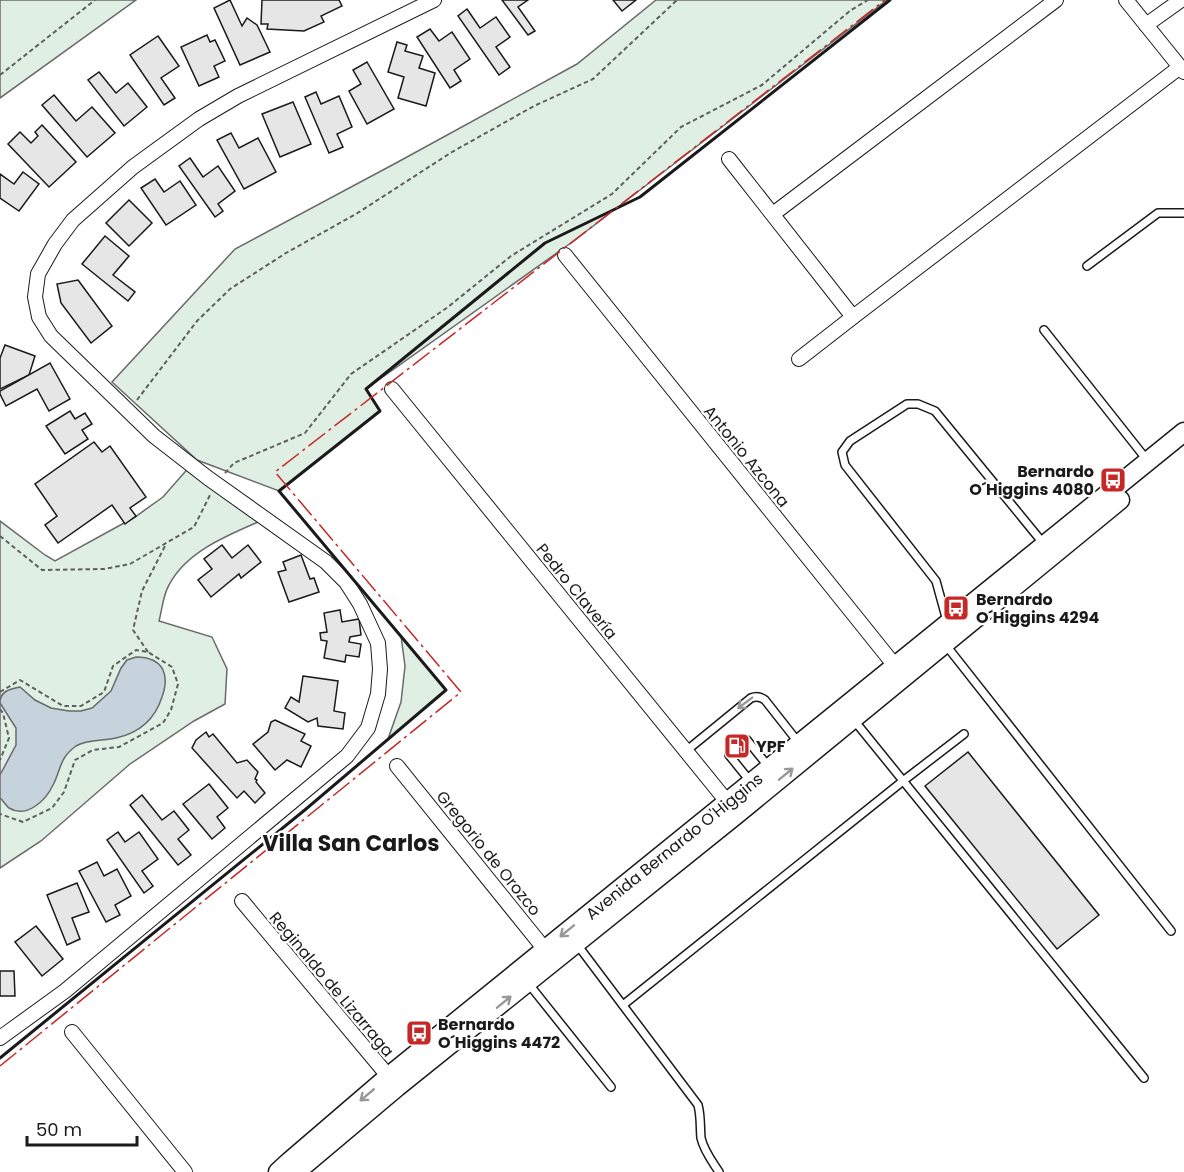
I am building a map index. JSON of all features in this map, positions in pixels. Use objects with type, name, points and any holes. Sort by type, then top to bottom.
[{"type":"main road","name":"Avenida Bernardo O'Higgins","points":[[296,1172],[393,1082],[900,671],[1045,545],[1067,535],[1148,461],[1184,432]]},
{"type":"main road","name":"Avenida Bernardo O'Higgins","points":[[943,634],[1067,535],[1184,448]]},
{"type":"main road","name":"Avenida Bernardo O'Higgins","points":[[278,1172],[393,1082],[528,983],[550,955],[576,943],[732,808],[751,783],[799,744],[849,713]]},
{"type":"street","points":[[0,1038],[65,991],[347,756],[368,728],[378,694],[380,669],[378,643],[360,604],[346,582],[326,562],[216,484],[154,436],[51,336],[39,316],[35,297],[38,274],[55,244],[73,220],[133,167],[199,119],[238,96],[434,0]]},
{"type":"street","points":[[773,214],[1056,0]]},
{"type":"street","points":[[799,359],[1182,69],[1126,0]]},
{"type":"street","points":[[1146,25],[1181,0]]},
{"type":"street","points":[[729,159],[853,317]]},
{"type":"street","name":"Antonio Azcona","points":[[565,255],[900,671]]},
{"type":"street","name":"Pedro Clavería","points":[[392,389],[732,808]]},
{"type":"street","name":"Gregorio de Orozco","points":[[397,766],[550,955]]},
{"type":"street","name":"Reginaldo de Lizarraga","points":[[242,901],[393,1082]]},
{"type":"street","points":[[72,1032],[185,1172]]},
{"type":"lane","points":[[1087,266],[1158,213],[1184,213]]},
{"type":"lane","points":[[1044,330],[1148,461]]},
{"type":"lane","points":[[1045,545],[935,411],[918,404],[907,404],[850,441],[842,452],[845,465],[936,581],[943,634],[1171,931]]},
{"type":"lane","points":[[686,750],[710,731],[731,719],[754,696],[761,697],[799,744]]},
{"type":"lane","points":[[849,713],[1144,1078]]},
{"type":"lane","points":[[710,731],[715,738]]},
{"type":"lane","points":[[622,1005],[964,734]]},
{"type":"lane","points":[[747,740],[770,768]]},
{"type":"lane","points":[[729,755],[751,783]]},
{"type":"lane","points":[[576,943],[698,1105],[705,1151],[719,1172]]},
{"type":"lane","points":[[528,983],[611,1088]]},
{"type":"path","points":[[0,75],[95,0]]},
{"type":"path","points":[[128,411],[197,321],[231,289],[286,253],[356,214],[452,152],[534,106],[593,79],[678,0]]},
{"type":"path","points":[[0,536],[42,570],[104,569],[130,564],[194,527],[216,484],[234,463],[305,433],[351,374],[448,307],[511,256],[612,194],[681,127],[762,85],[851,10],[868,0]]},
{"type":"path","points":[[148,652],[133,630],[142,591],[166,543]]},
{"type":"path","points":[[0,692],[20,680],[63,706],[81,706],[104,692],[113,666],[136,650],[148,652],[172,667],[178,684],[171,710],[163,723],[119,747],[93,750],[75,760],[63,792],[52,808],[23,822],[0,814]]},
{"type":"path","points":[[0,709],[9,738],[0,760]]},
{"type":"green space","points":[[0,0],[136,0],[0,98]]},
{"type":"green space","points":[[656,0],[887,0],[575,240],[366,389],[380,411],[279,491],[197,460],[112,382],[235,249],[577,64]]},
{"type":"green space","points":[[191,465],[265,519],[211,544],[198,553],[177,573],[165,593],[159,621],[212,637],[227,669],[225,704],[194,721],[130,764],[41,841],[0,868],[0,521],[55,561],[135,517],[163,497]]},
{"type":"green space","points":[[401,636],[446,690],[388,739],[401,702],[405,666]]},
{"type":"shaded area","points":[[136,657],[155,661],[164,673],[165,684],[159,705],[145,724],[124,736],[85,742],[76,746],[66,755],[53,785],[41,802],[29,810],[16,811],[8,807],[0,798],[0,775],[16,745],[16,728],[0,703],[4,693],[20,687],[35,700],[51,708],[81,711],[92,708],[111,691],[127,660]]},
{"type":"building","points":[[230,0],[242,26],[247,18],[257,25],[270,52],[240,65],[214,8]]},
{"type":"building","points":[[262,0],[339,0],[342,6],[321,16],[324,22],[304,31],[267,29],[268,24],[261,24]]},
{"type":"building","points":[[502,0],[528,0],[518,7],[535,31],[528,35]]},
{"type":"building","points":[[613,0],[636,0],[622,11]]},
{"type":"building","points":[[467,9],[480,28],[496,17],[510,37],[496,47],[510,67],[499,75],[458,16]]},
{"type":"building","points":[[430,29],[439,41],[452,32],[470,59],[454,70],[461,81],[450,88],[417,37]]},
{"type":"building","points":[[207,35],[210,42],[215,40],[225,61],[214,66],[219,77],[199,86],[181,47]]},
{"type":"building","points":[[158,36],[179,66],[161,78],[175,98],[164,105],[130,55]]},
{"type":"building","points":[[397,42],[407,45],[405,51],[423,56],[419,68],[435,73],[426,106],[398,98],[404,77],[388,72]]},
{"type":"building","points":[[367,62],[394,109],[367,124],[349,91],[361,84],[353,70]]},
{"type":"building","points":[[99,72],[116,93],[128,83],[147,107],[124,126],[88,80]]},
{"type":"building","points":[[316,92],[321,104],[339,96],[352,127],[337,134],[343,147],[329,153],[305,97]]},
{"type":"building","points":[[54,95],[76,121],[92,107],[115,133],[87,157],[42,105]]},
{"type":"building","points":[[293,102],[311,144],[280,157],[262,114]]},
{"type":"building","points":[[42,125],[76,162],[49,187],[8,144],[20,132],[31,143],[38,136],[35,132]]},
{"type":"building","points":[[231,133],[239,148],[258,138],[276,172],[244,189],[217,140]]},
{"type":"building","points":[[190,158],[203,177],[218,166],[235,191],[218,204],[223,211],[215,217],[179,166]]},
{"type":"building","points":[[23,172],[39,184],[19,211],[0,198],[0,174],[14,184]]},
{"type":"building","points":[[155,179],[164,192],[180,181],[196,205],[166,225],[141,188]]},
{"type":"building","points":[[129,200],[152,223],[129,246],[106,223]]},
{"type":"building","points":[[105,236],[129,256],[113,275],[135,292],[128,301],[82,264]]},
{"type":"building","points":[[78,280],[112,326],[91,343],[61,303],[57,284]]},
{"type":"building","points":[[5,345],[35,356],[29,375],[0,389],[0,358]]},
{"type":"building","points":[[50,363],[70,399],[49,411],[37,389],[6,406],[0,391]]},
{"type":"building","points":[[70,411],[75,419],[85,413],[92,424],[82,430],[88,439],[65,454],[46,426]]},
{"type":"building","points":[[94,442],[102,452],[110,446],[146,497],[130,508],[136,516],[125,524],[112,505],[58,543],[45,525],[57,516],[35,484]]},
{"type":"building","points":[[222,545],[232,558],[248,545],[261,562],[241,578],[239,574],[211,597],[198,580],[212,569],[204,559]]},
{"type":"building","points":[[301,555],[310,579],[314,578],[319,592],[289,602],[278,572],[286,570],[283,562]]},
{"type":"building","points":[[340,610],[342,622],[359,619],[361,635],[350,637],[349,642],[361,644],[359,657],[346,655],[345,662],[324,658],[327,641],[321,640],[320,633],[327,632],[324,613]]},
{"type":"building","points":[[303,676],[338,681],[334,711],[345,713],[343,729],[318,726],[317,718],[308,722],[285,708],[291,697],[299,702]]},
{"type":"building","points":[[275,720],[305,734],[301,741],[311,746],[301,767],[287,760],[275,770],[253,744],[268,732],[271,722]]},
{"type":"building","points":[[206,732],[209,737],[213,734],[237,763],[247,760],[258,772],[256,782],[265,793],[255,803],[244,791],[237,798],[192,748],[196,740]]},
{"type":"building","points":[[968,752],[1099,915],[1057,949],[925,786]]},
{"type":"building","points":[[209,784],[228,808],[217,817],[225,828],[212,839],[183,804]]},
{"type":"building","points":[[142,795],[162,820],[174,811],[189,830],[178,839],[191,855],[178,865],[130,805]]},
{"type":"building","points":[[118,832],[125,842],[139,832],[158,859],[142,871],[153,886],[144,893],[107,840]]},
{"type":"building","points":[[97,862],[104,876],[117,869],[131,896],[115,905],[120,915],[106,922],[79,871]]},
{"type":"building","points":[[77,883],[89,912],[72,918],[80,939],[67,945],[47,895]]},
{"type":"building","points":[[36,926],[63,959],[42,976],[15,942]]},
{"type":"building","points":[[0,971],[14,971],[15,996],[0,996]]},
{"type":"wall","points":[[0,1058],[306,809],[446,690],[279,491],[380,411],[366,389],[545,243],[640,197],[890,0]]},
{"type":"power","points":[[0,1066],[461,692],[275,472],[885,0]]},
{"type":"place","name":"Bernardo O´Higgins 4080","points":[[1113,480]]},
{"type":"place","name":"Bernardo O´Higgins 4294","points":[[956,608]]},
{"type":"place","name":"YPF","points":[[737,746]]},
{"type":"place","name":"Bernardo O´Higgins 4472","points":[[419,1033]]},
{"type":"district","name":"Villa San Carlos","points":[[351,843]]}]
